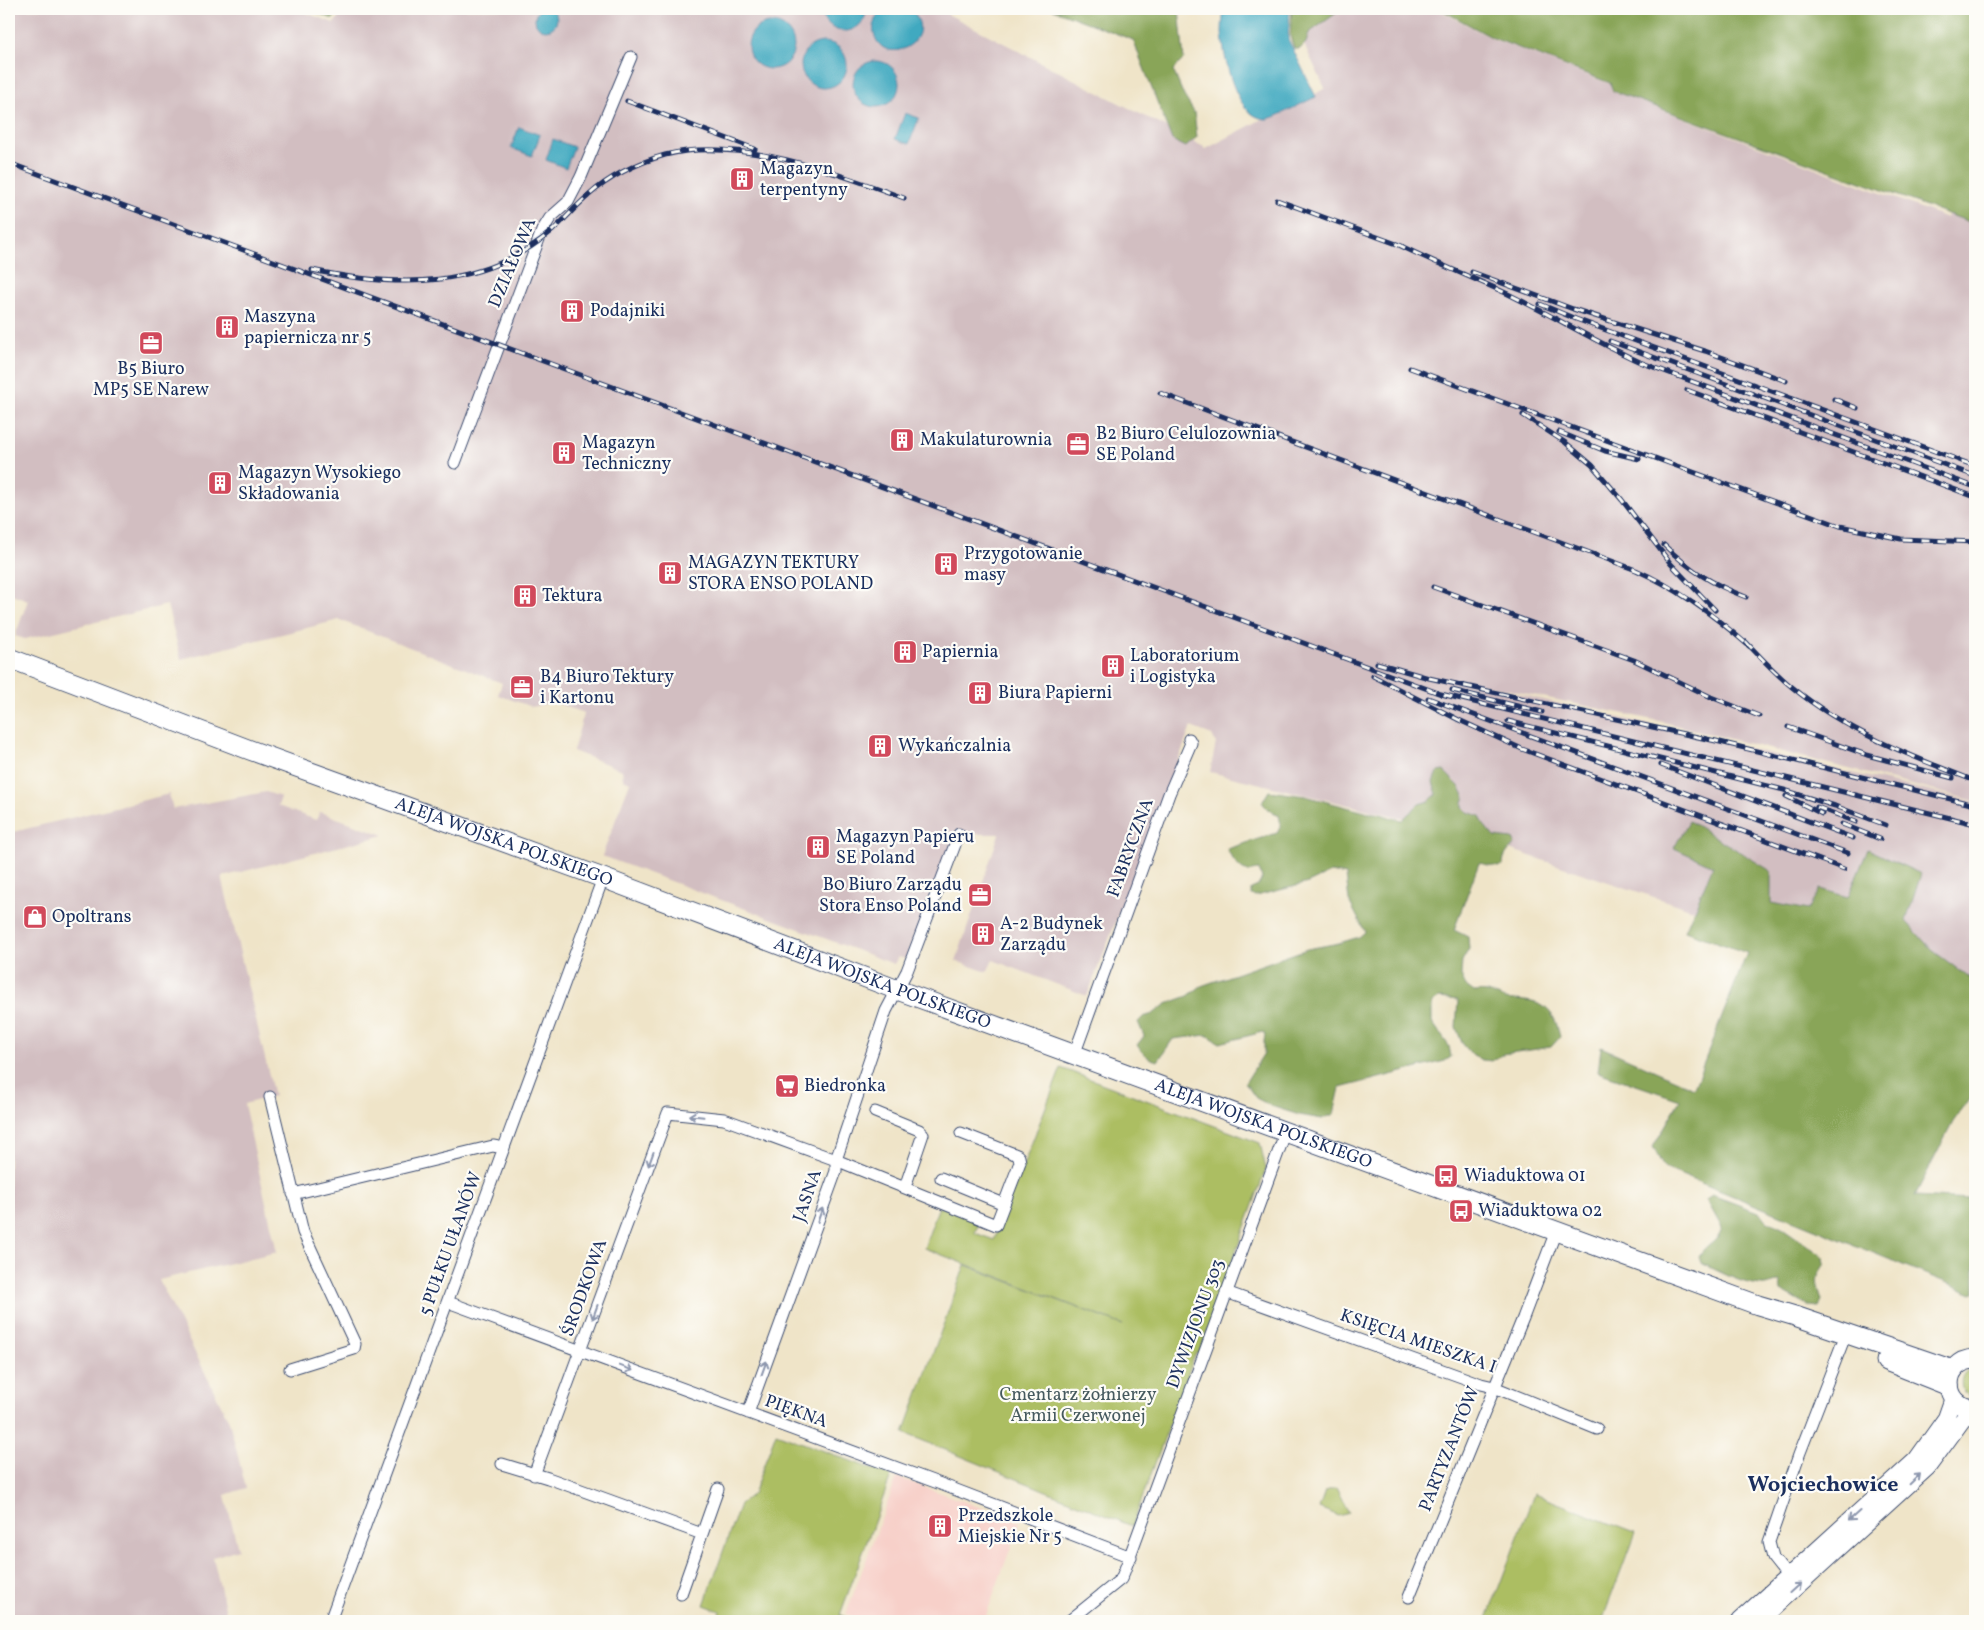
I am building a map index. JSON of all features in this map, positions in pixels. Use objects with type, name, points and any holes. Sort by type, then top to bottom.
[{"type":"main road","name":"ALEJA WOJSKA POLSKIEGO","points":[[9,658],[250,750],[603,878],[1074,1055],[1758,1305],[1795,1316],[1952,1385]]},
{"type":"main road","name":"ALEJA WOJSKA POLSKIEGO","points":[[1758,1305],[1842,1344],[1952,1385]]},
{"type":"main road","points":[[1739,1621],[1916,1460],[1946,1418],[1952,1385],[1962,1362],[1975,1358]]},
{"type":"main road","points":[[1952,1385],[1962,1406],[1974,1409]]},
{"type":"main road","points":[[1759,1621],[1928,1467],[1966,1415],[1974,1409]]},
{"type":"street","name":"DZIAŁOWA","points":[[455,464],[542,231],[550,218],[568,202],[581,177],[630,57]]},
{"type":"street","name":"FABRYCZNA","points":[[1074,1055],[1169,794],[1191,744],[1189,739]]},
{"type":"street","name":"JASNA","points":[[748,1413],[836,1171],[836,1160],[886,1011],[907,971],[959,834]]},
{"type":"street","name":"5 PUŁKU UŁANÓW","points":[[330,1621],[603,878]]},
{"type":"street","points":[[270,1097],[306,1241],[336,1300],[356,1346],[354,1349],[290,1369]]},
{"type":"street","points":[[875,1112],[919,1130],[923,1134],[905,1187]]},
{"type":"street","name":"ŚRODKOWA","points":[[534,1475],[668,1113],[724,1119],[836,1160]]},
{"type":"street","name":"DYWIZJONU 303","points":[[1069,1621],[1121,1579],[1131,1557],[1286,1131]]},
{"type":"street","points":[[836,1160],[996,1225],[1020,1162],[1019,1156],[961,1133]]},
{"type":"street","points":[[293,1194],[493,1146],[504,1148]]},
{"type":"street","points":[[941,1178],[1004,1204]]},
{"type":"street","name":"PARTYZANTÓW","points":[[1409,1597],[1523,1318],[1556,1231]]},
{"type":"street","name":"KSIĘCIA MIESZKA I","points":[[1226,1292],[1494,1387],[1597,1429]]},
{"type":"street","name":"PIĘKNA","points":[[448,1302],[948,1486],[1131,1557]]},
{"type":"street","points":[[1788,1577],[1773,1558],[1769,1542],[1799,1455],[1842,1344]]},
{"type":"street","points":[[502,1464],[548,1478],[702,1534]]},
{"type":"street","points":[[681,1594],[718,1489]]},
{"type":"shaded area","points":[[9,9],[296,9],[334,23],[346,9],[938,9],[1204,147],[1204,150],[1266,117],[1306,100],[1325,88],[1297,30],[1329,9],[1437,9],[1493,39],[1610,84],[1612,91],[1947,218],[1969,161],[1975,164],[1975,801],[1663,722],[1446,677],[1975,802],[1975,1003],[1445,828],[1210,772],[1216,743],[1212,735],[1191,727],[1087,996],[993,960],[987,972],[956,961],[999,834],[955,834],[918,934],[914,934],[906,959],[898,957],[894,964],[602,856],[630,782],[623,779],[622,770],[573,751],[584,713],[553,702],[532,707],[498,695],[502,683],[339,620],[181,659],[167,605],[25,639],[15,636],[28,600],[9,593]]},
{"type":"shaded area","points":[[266,792],[281,797],[278,806],[316,820],[320,812],[384,835],[222,877],[274,1096],[244,1104],[277,1252],[159,1280],[229,1421],[246,1488],[225,1495],[238,1549],[213,1557],[228,1621],[9,1621],[9,833],[169,794],[173,809]]},
{"type":"shaded area","points":[[897,1477],[1020,1522],[984,1621],[866,1621],[846,1614]]},
{"type":"green space","points":[[307,9],[341,9],[333,19]]},
{"type":"green space","points":[[1052,9],[1179,9],[1184,59],[1173,70],[1184,96],[1194,112],[1197,137],[1186,147],[1172,140],[1133,40]]},
{"type":"green space","points":[[1292,9],[1342,9],[1309,33],[1306,43],[1300,49],[1294,49],[1290,36]]},
{"type":"green space","points":[[1440,9],[1975,9],[1975,224],[1613,91],[1610,83],[1493,38]]},
{"type":"green space","points":[[1444,771],[1459,786],[1465,797],[1463,808],[1480,816],[1484,825],[1494,837],[1513,839],[1515,844],[1505,855],[1503,865],[1498,867],[1479,863],[1454,930],[1468,937],[1469,949],[1462,961],[1461,975],[1466,986],[1474,992],[1487,992],[1505,999],[1533,1002],[1550,1012],[1560,1037],[1551,1047],[1503,1054],[1492,1061],[1482,1060],[1473,1056],[1462,1043],[1456,1027],[1458,1000],[1439,998],[1432,1003],[1432,1022],[1449,1046],[1451,1057],[1445,1061],[1340,1088],[1334,1114],[1322,1119],[1299,1115],[1271,1106],[1256,1098],[1245,1083],[1264,1053],[1265,1035],[1263,1032],[1220,1043],[1207,1035],[1173,1039],[1158,1061],[1151,1059],[1143,1053],[1137,1045],[1144,1036],[1138,1022],[1143,1017],[1153,1014],[1166,1004],[1188,996],[1201,986],[1307,949],[1359,937],[1365,932],[1349,901],[1346,875],[1331,872],[1308,883],[1256,896],[1251,895],[1251,889],[1258,886],[1262,878],[1259,870],[1244,870],[1235,862],[1227,849],[1277,833],[1281,825],[1279,815],[1267,809],[1262,802],[1269,791],[1305,796],[1402,820],[1419,804],[1429,801],[1437,794],[1433,782],[1437,772]]},
{"type":"green space","points":[[1689,821],[1771,871],[1771,903],[1808,910],[1820,889],[1848,897],[1868,849],[1921,874],[1906,921],[1932,950],[1975,982],[1975,1091],[1953,1122],[1915,1196],[1972,1199],[1975,1196],[1975,1292],[1972,1293],[1664,1168],[1653,1147],[1680,1100],[1598,1072],[1601,1047],[1694,1088],[1747,953],[1685,931],[1713,866],[1674,848]]},
{"type":"green space","name":"Cmentarz żołnierzy Armii Czerwonej","points":[[1061,1068],[1260,1143],[1266,1169],[1199,1353],[1196,1352],[1132,1526],[904,1433],[965,1265],[1123,1325],[924,1248],[939,1206],[979,1222],[975,1233],[994,1240]]},
{"type":"green space","points":[[1712,1195],[1758,1212],[1768,1221],[1784,1229],[1824,1257],[1825,1264],[1818,1277],[1822,1300],[1819,1307],[1808,1306],[1781,1291],[1780,1282],[1763,1285],[1753,1284],[1730,1277],[1701,1263],[1699,1257],[1717,1238],[1722,1228],[1706,1199]]},
{"type":"green space","points":[[1975,1368],[1975,1399],[1964,1393],[1961,1381],[1964,1374]]},
{"type":"green space","points":[[776,1433],[891,1476],[840,1615],[856,1621],[716,1621],[720,1611],[704,1605],[740,1504],[753,1494]]},
{"type":"green space","points":[[1336,1488],[1349,1513],[1339,1516],[1319,1508],[1325,1491]]},
{"type":"green space","points":[[1534,1494],[1635,1533],[1602,1621],[1486,1621]]},
{"type":"water","points":[[546,8],[554,11],[557,19],[554,27],[546,30],[538,27],[535,19],[538,11]]},
{"type":"water","points":[[821,9],[867,9],[864,19],[859,25],[852,30],[844,31],[829,26],[824,19]]},
{"type":"water","points":[[883,9],[910,9],[918,20],[919,31],[915,40],[907,47],[898,50],[888,50],[879,44],[874,33],[874,23],[878,14]]},
{"type":"water","points":[[1224,9],[1290,9],[1288,39],[1316,97],[1266,119],[1255,116],[1246,108],[1239,97],[1228,70],[1222,32]]},
{"type":"water","points":[[767,23],[775,23],[784,27],[790,33],[794,46],[790,59],[784,65],[775,69],[767,69],[758,65],[752,59],[748,50],[748,42],[752,33],[758,27]]},
{"type":"water","points":[[820,42],[828,42],[837,46],[843,52],[847,65],[843,78],[837,84],[828,88],[820,88],[811,84],[805,78],[801,69],[801,61],[805,52],[811,46]]},
{"type":"water","points":[[872,61],[880,61],[889,65],[895,71],[899,84],[895,97],[889,103],[880,107],[872,107],[863,103],[857,97],[853,88],[853,80],[857,71],[863,65]]},
{"type":"water","points":[[905,113],[919,118],[909,144],[895,139]]},
{"type":"water","points":[[519,127],[540,135],[532,156],[511,148]]},
{"type":"water","points":[[553,139],[574,147],[566,168],[546,160]]},
{"type":"railway","points":[[627,101],[755,149]]},
{"type":"railway","points":[[312,270],[376,280],[407,281],[438,279],[468,274],[498,264],[526,250],[553,230],[596,189],[624,171],[665,155],[693,150],[755,153],[786,160],[817,168],[904,198]]},
{"type":"railway","points":[[9,163],[1441,694],[1975,824]]},
{"type":"railway","points":[[1277,200],[1402,246]]},
{"type":"railway","points":[[1397,244],[1508,294],[1640,362],[1975,487]]},
{"type":"railway","points":[[1472,272],[1573,309],[1705,351],[1786,381]]},
{"type":"railway","points":[[1540,304],[1975,466]]},
{"type":"railway","points":[[1610,341],[1975,476]]},
{"type":"railway","points":[[1410,368],[1840,526],[1901,539],[1975,542]]},
{"type":"railway","points":[[1687,390],[1975,497]]},
{"type":"railway","points":[[1160,393],[1636,570],[1652,577],[1696,604],[1750,647]]},
{"type":"railway","points":[[1834,399],[1857,408]]},
{"type":"railway","points":[[1523,415],[1566,443],[1592,465],[1622,500],[1671,564],[1715,610]]},
{"type":"railway","points":[[1559,432],[1605,451],[1639,459]]},
{"type":"railway","points":[[1664,545],[1702,576],[1746,597]]},
{"type":"railway","points":[[1433,587],[1634,660],[1711,697],[1759,716]]},
{"type":"railway","points":[[1746,642],[1786,682],[1834,717],[1880,742],[1975,781]]},
{"type":"railway","points":[[1377,663],[1429,678],[1716,741],[1975,805]]},
{"type":"railway","points":[[1373,676],[1459,720],[1522,749],[1844,869]]},
{"type":"railway","points":[[1452,690],[1542,712]]},
{"type":"railway","points":[[1428,698],[1848,853]]},
{"type":"railway","points":[[1508,721],[1784,790],[1886,825]]},
{"type":"railway","points":[[1788,727],[1867,755],[1953,778]]},
{"type":"railway","points":[[1661,765],[1853,838]]},
{"type":"railway","points":[[1786,796],[1822,814]]},
{"type":"railway","points":[[1817,807],[1856,822]]},
{"type":"railway","points":[[1842,824],[1880,839]]},
{"type":"place","name":"Magazyn terpentyny","points":[[742,179]]},
{"type":"place","name":"Podajniki","points":[[572,311]]},
{"type":"place","name":"Maszyna papiernicza nr 5","points":[[227,327]]},
{"type":"place","name":"B5 Biuro MP5 SE Narew","points":[[151,343]]},
{"type":"place","name":"Makulaturownia","points":[[902,440]]},
{"type":"place","name":"B2 Biuro Celulozownia SE Poland","points":[[1078,444]]},
{"type":"place","name":"Magazyn Techniczny","points":[[564,453]]},
{"type":"place","name":"Magazyn Wysokiego Składowania","points":[[220,483]]},
{"type":"place","name":"Przygotowanie masy","points":[[946,564]]},
{"type":"place","name":"MAGAZYN TEKTURY STORA ENSO POLAND","points":[[670,573]]},
{"type":"place","name":"Tektura","points":[[525,596]]},
{"type":"place","name":"Papiernia","points":[[905,652]]},
{"type":"place","name":"Laboratorium i Logistyka","points":[[1113,666]]},
{"type":"place","name":"B4 Biuro Tektury i Kartonu","points":[[522,687]]},
{"type":"place","name":"Biura Papierni","points":[[980,693]]},
{"type":"place","name":"Wykańczalnia","points":[[880,746]]},
{"type":"place","name":"Magazyn Papieru SE Poland","points":[[818,847]]},
{"type":"place","name":"B0 Biuro Zarządu Stora Enso Poland","points":[[980,895]]},
{"type":"place","name":"Opoltrans","points":[[35,917]]},
{"type":"place","name":"A-2 Budynek Zarządu","points":[[983,934]]},
{"type":"place","name":"Biedronka","points":[[787,1086]]},
{"type":"place","name":"Wiaduktowa 01","points":[[1446,1176]]},
{"type":"place","name":"Wiaduktowa 02","points":[[1461,1211]]},
{"type":"place","name":"Przedszkole Miejskie Nr 5","points":[[940,1526]]},
{"type":"district","name":"Wojciechowice","points":[[1823,1485]]}]
